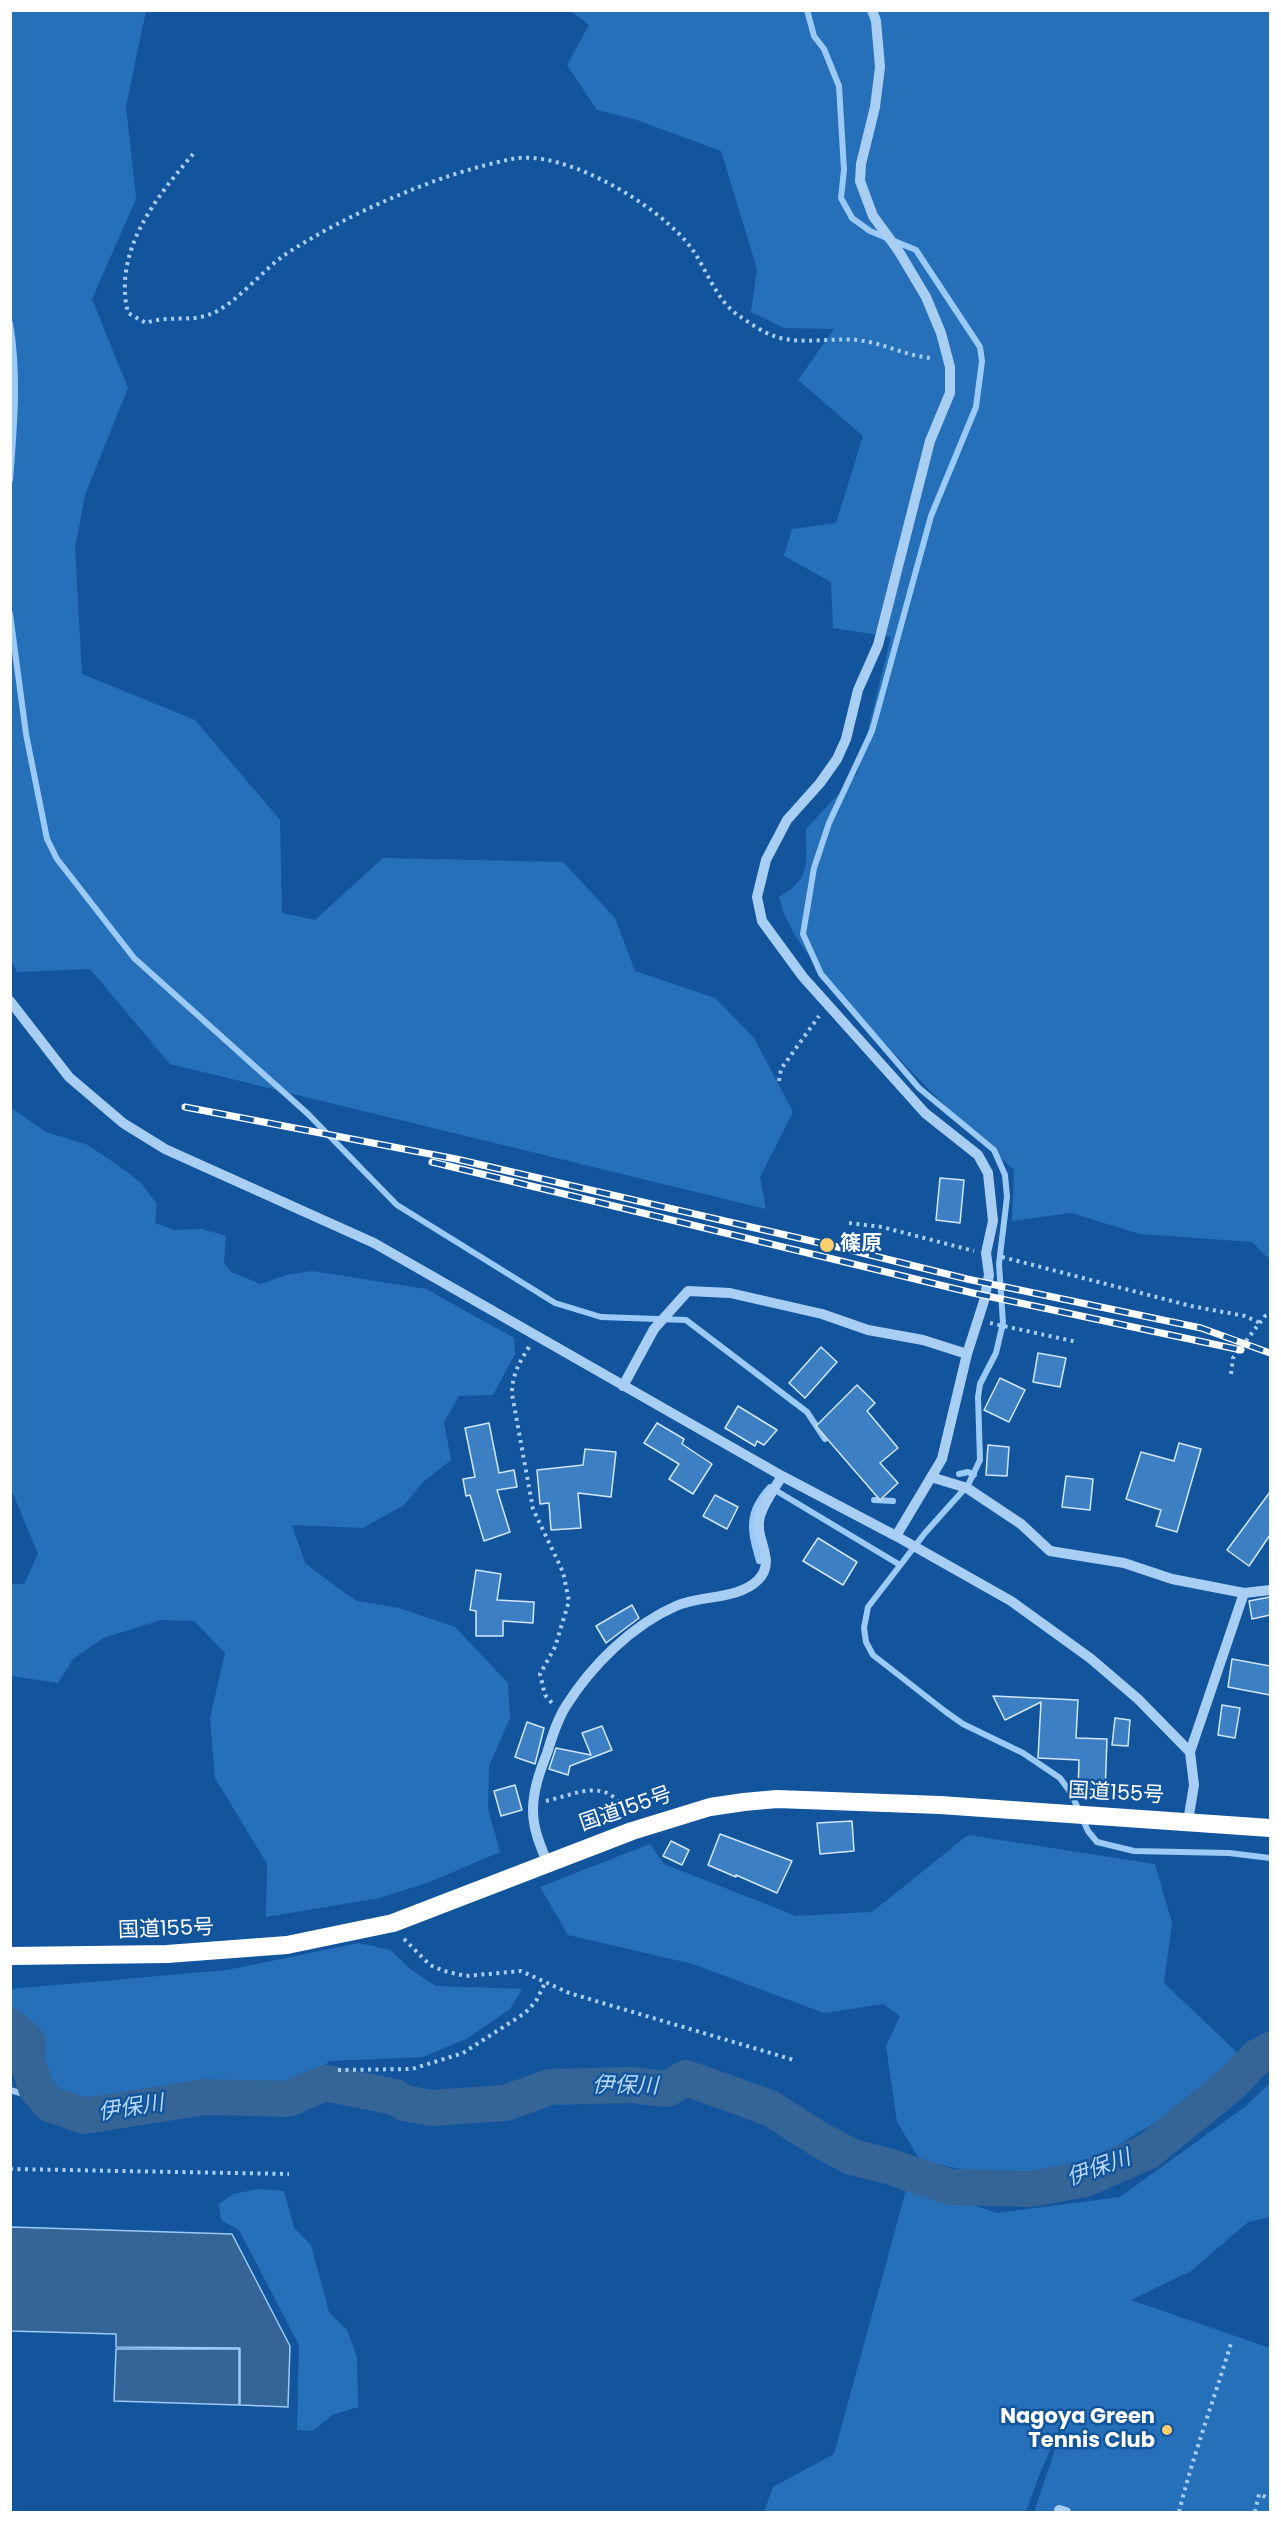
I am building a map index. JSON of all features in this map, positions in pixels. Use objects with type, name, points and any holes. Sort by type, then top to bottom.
[{"type":"highway","name":"国道155号","points":[[10,1956],[167,1954],[287,1946],[393,1923],[547,1862],[632,1831],[710,1807],[777,1799],[940,1805],[1270,1828]]},
{"type":"street","points":[[872,10],[876,21],[880,67],[875,107],[861,164],[860,181],[873,216],[898,250],[926,297],[941,333],[948,359],[950,393],[930,441],[878,645],[858,690],[846,739],[837,759],[820,783],[787,820],[766,860],[757,897],[762,921],[826,1004],[925,1113],[978,1155],[988,1173],[993,1221],[986,1253],[989,1275],[984,1301],[967,1354],[942,1459],[896,1536]]},
{"type":"street","points":[[10,1001],[69,1077],[123,1123],[156,1144],[202,1167],[374,1243],[783,1476],[1011,1601],[1081,1652],[1138,1699],[1190,1752]]},
{"type":"street","points":[[623,1386],[654,1329],[688,1291],[730,1293],[822,1314],[868,1330],[922,1340],[967,1354]]},
{"type":"street","points":[[547,1862],[535,1830],[534,1803],[538,1774],[564,1708],[600,1663],[660,1614],[678,1605],[734,1592],[757,1581],[765,1571],[767,1560],[760,1533],[760,1516],[783,1476]]},
{"type":"street","points":[[931,1478],[967,1488],[1021,1524],[1050,1551],[1124,1563],[1172,1579],[1244,1593],[1270,1590]]},
{"type":"street","points":[[1188,1821],[1194,1785],[1190,1752],[1244,1593]]},
{"type":"path","points":[[193,154],[141,223],[128,255],[124,297],[128,313],[146,322],[159,318],[209,315],[238,295],[282,257],[346,220],[435,182],[512,159],[535,157],[576,166],[658,213],[692,248],[719,295],[736,314],[774,336],[813,340],[843,337],[924,358],[948,359]]},
{"type":"path","points":[[779,1081],[782,1069],[814,1026],[826,1004]]},
{"type":"path","points":[[849,1223],[882,1227],[1191,1306],[1245,1316],[1260,1323]]},
{"type":"path","points":[[1231,1374],[1233,1358],[1260,1323],[1270,1314]]},
{"type":"path","points":[[978,1317],[996,1326],[1077,1342]]},
{"type":"path","points":[[535,1336],[516,1367],[512,1381],[512,1394],[533,1509],[563,1572],[569,1601],[555,1647],[540,1674],[544,1695],[564,1708]]},
{"type":"path","points":[[534,1803],[590,1789],[598,1790],[619,1801],[626,1811],[632,1831]]},
{"type":"path","points":[[393,1923],[411,1948],[430,1965],[444,1971],[466,1976],[521,1971],[568,1993],[794,2060]]},
{"type":"path","points":[[338,2070],[412,2069],[463,2053],[513,2024],[536,2001],[546,1981]]},
{"type":"path","points":[[10,2169],[289,2174]]},
{"type":"path","points":[[1179,2512],[1192,2460],[1211,2411],[1231,2343]]},
{"type":"path","points":[[1255,2512],[1259,2494],[1270,2499]]},
{"type":"shaded area","points":[[10,11],[146,11],[126,106],[136,199],[92,299],[128,388],[85,495],[75,548],[82,674],[195,720],[280,820],[282,913],[315,920],[383,858],[563,862],[615,918],[635,971],[715,998],[754,1038],[793,1112],[760,1177],[766,1209],[170,1064],[90,969],[17,972],[10,958]]},
{"type":"shaded area","points":[[571,11],[1270,11],[1270,1260],[1252,1242],[1140,1234],[1071,1213],[1012,1221],[1014,1170],[881,1040],[822,971],[789,924],[779,897],[797,883],[805,869],[806,829],[857,774],[891,637],[833,628],[831,582],[784,556],[792,529],[836,523],[863,436],[798,380],[834,329],[784,328],[751,312],[757,269],[721,151],[634,119],[597,110],[567,65],[589,25]]},
{"type":"shaded area","points":[[11,1108],[46,1132],[88,1145],[141,1183],[157,1204],[155,1223],[174,1230],[202,1229],[226,1236],[224,1263],[231,1272],[261,1284],[286,1275],[312,1271],[426,1289],[514,1338],[515,1354],[493,1395],[459,1396],[444,1422],[451,1460],[423,1482],[404,1505],[363,1528],[292,1525],[305,1563],[338,1588],[357,1601],[399,1608],[455,1627],[508,1683],[510,1718],[489,1766],[488,1809],[500,1852],[427,1883],[379,1898],[266,1917],[267,1864],[215,1778],[210,1718],[225,1653],[194,1621],[161,1620],[103,1638],[73,1659],[58,1683],[11,1676],[11,1584],[24,1584],[38,1554],[11,1489]]},
{"type":"shaded area","points":[[968,1835],[1155,1864],[1172,1923],[1164,1983],[1244,2059],[1177,2109],[1099,2157],[1009,2180],[920,2160],[897,2122],[886,2046],[900,2016],[883,2004],[824,2013],[693,1964],[568,1935],[540,1887],[650,1844],[664,1864],[796,1916],[872,1912]]},
{"type":"shaded area","points":[[359,1943],[390,1950],[414,1972],[436,1986],[522,1989],[510,2009],[468,2038],[423,2057],[330,2061],[291,2090],[233,2089],[160,2093],[106,2102],[79,2102],[53,2096],[43,2083],[34,2062],[34,2044],[18,2020],[11,2017],[11,1989],[227,1970]]},
{"type":"shaded area","points":[[1270,2083],[1270,2217],[1248,2222],[1191,2271],[1131,2300],[1270,2348],[1270,2512],[1034,2512],[1068,2411],[1040,2473],[1026,2512],[764,2512],[773,2487],[834,2454],[908,2183],[997,2213],[1120,2197],[1246,2106]]},
{"type":"shaded area","points":[[259,2189],[284,2191],[294,2228],[311,2245],[329,2312],[347,2330],[357,2357],[358,2407],[332,2415],[313,2431],[297,2430],[299,2345],[239,2230],[221,2220],[219,2204],[233,2194]]},
{"type":"shaded area","points":[[11,2227],[232,2234],[290,2346],[288,2407],[240,2405],[240,2348],[116,2347],[116,2334],[11,2331]]},
{"type":"shaded area","points":[[116,2349],[239,2349],[239,2405],[114,2401]]},
{"type":"building","points":[[940,1178],[964,1180],[960,1223],[936,1220]]},
{"type":"building","points":[[821,1347],[837,1362],[805,1398],[789,1383]]},
{"type":"building","points":[[1038,1353],[1066,1358],[1060,1387],[1033,1382]]},
{"type":"building","points":[[1000,1378],[1025,1390],[1009,1422],[984,1410]]},
{"type":"building","points":[[857,1385],[875,1403],[867,1411],[898,1448],[880,1463],[898,1483],[880,1500],[816,1426]]},
{"type":"building","points":[[738,1406],[777,1430],[764,1445],[757,1441],[755,1446],[725,1428]]},
{"type":"building","points":[[489,1423],[499,1473],[514,1470],[517,1487],[497,1490],[510,1532],[484,1541],[470,1495],[466,1496],[463,1479],[475,1477],[465,1428]]},
{"type":"building","points":[[657,1423],[684,1439],[682,1444],[712,1464],[693,1494],[669,1479],[679,1464],[644,1443]]},
{"type":"building","points":[[1179,1443],[1201,1449],[1177,1532],[1156,1526],[1161,1510],[1126,1499],[1141,1452],[1174,1461]]},
{"type":"building","points":[[988,1445],[1009,1447],[1007,1476],[986,1475]]},
{"type":"building","points":[[585,1449],[616,1452],[611,1497],[578,1493],[581,1528],[551,1530],[549,1503],[540,1504],[537,1470],[583,1465]]},
{"type":"building","points":[[1066,1476],[1093,1479],[1090,1510],[1062,1507]]},
{"type":"building","points":[[1270,1492],[1270,1535],[1249,1566],[1227,1550]]},
{"type":"building","points":[[715,1495],[738,1507],[727,1529],[703,1516]]},
{"type":"building","points":[[818,1538],[857,1562],[843,1585],[803,1561]]},
{"type":"building","points":[[476,1570],[501,1574],[497,1600],[534,1602],[533,1623],[503,1621],[503,1636],[476,1636],[476,1611],[470,1610]]},
{"type":"building","points":[[1270,1597],[1270,1615],[1252,1619],[1249,1601]]},
{"type":"building","points":[[632,1605],[639,1618],[606,1643],[596,1626]]},
{"type":"building","points":[[1232,1659],[1270,1666],[1270,1695],[1228,1687]]},
{"type":"building","points":[[993,1696],[1078,1700],[1076,1738],[1107,1739],[1105,1794],[1078,1793],[1079,1760],[1038,1758],[1041,1702],[1005,1720]]},
{"type":"building","points":[[1222,1705],[1240,1708],[1235,1738],[1218,1735]]},
{"type":"building","points":[[1115,1718],[1130,1720],[1128,1746],[1112,1745]]},
{"type":"building","points":[[527,1722],[544,1728],[535,1764],[515,1757]]},
{"type":"building","points":[[602,1726],[612,1750],[570,1766],[568,1775],[549,1769],[556,1748],[591,1755],[582,1733]]},
{"type":"building","points":[[515,1785],[522,1810],[501,1816],[494,1791]]},
{"type":"building","points":[[852,1821],[854,1851],[820,1854],[817,1823]]},
{"type":"building","points":[[720,1834],[792,1861],[777,1893],[708,1865]]},
{"type":"building","points":[[671,1841],[689,1850],[682,1865],[663,1856]]},
{"type":"waterway","points":[[807,10],[814,36],[824,49],[839,86],[844,170],[841,198],[852,218],[870,231],[916,250],[980,347],[982,361],[976,407],[931,516],[872,731],[829,823],[814,868],[803,934],[821,974],[919,1088],[994,1150],[1005,1175],[1007,1197],[999,1264],[1003,1323],[996,1353],[980,1384],[978,1397],[980,1460],[968,1485],[925,1533],[868,1607],[864,1628],[866,1642],[873,1655],[963,1724],[1023,1753],[1060,1778],[1071,1793],[1088,1831],[1097,1842],[1134,1851],[1229,1853],[1270,1858]]},
{"type":"waterway","points":[[10,323],[15,382],[10,480]]},
{"type":"waterway","points":[[10,614],[26,734],[47,839],[57,859],[134,958],[308,1114],[397,1205],[555,1303],[601,1317],[686,1320],[807,1412],[825,1439]]},
{"type":"waterway","points":[[959,1474],[968,1472],[974,1475]]},
{"type":"waterway","points":[[759,1561],[752,1522],[757,1505],[770,1487],[900,1565]]},
{"type":"waterway","points":[[874,1500],[893,1501]]},
{"type":"waterway","name":"伊保川","points":[[10,2026],[28,2042],[28,2062],[36,2088],[50,2104],[84,2116],[205,2097],[288,2099],[325,2083],[395,2097],[404,2103],[431,2108],[505,2103],[550,2087],[630,2085],[667,2089],[686,2078],[770,2108],[818,2139],[852,2157],[888,2166],[950,2187],[1031,2189],[1085,2179],[1147,2152],[1230,2085],[1257,2057],[1270,2050]]},
{"type":"waterway","points":[[10,2090],[48,2101]]},
{"type":"railway","points":[[185,1107],[456,1159],[967,1279],[1201,1328],[1270,1353]]},
{"type":"railway","points":[[432,1162],[973,1293],[1241,1350]]},
{"type":"place","name":"篠原","points":[[827,1245]]},
{"type":"place","name":"Nagoya Green Tennis Club","points":[[1167,2430]]}]
